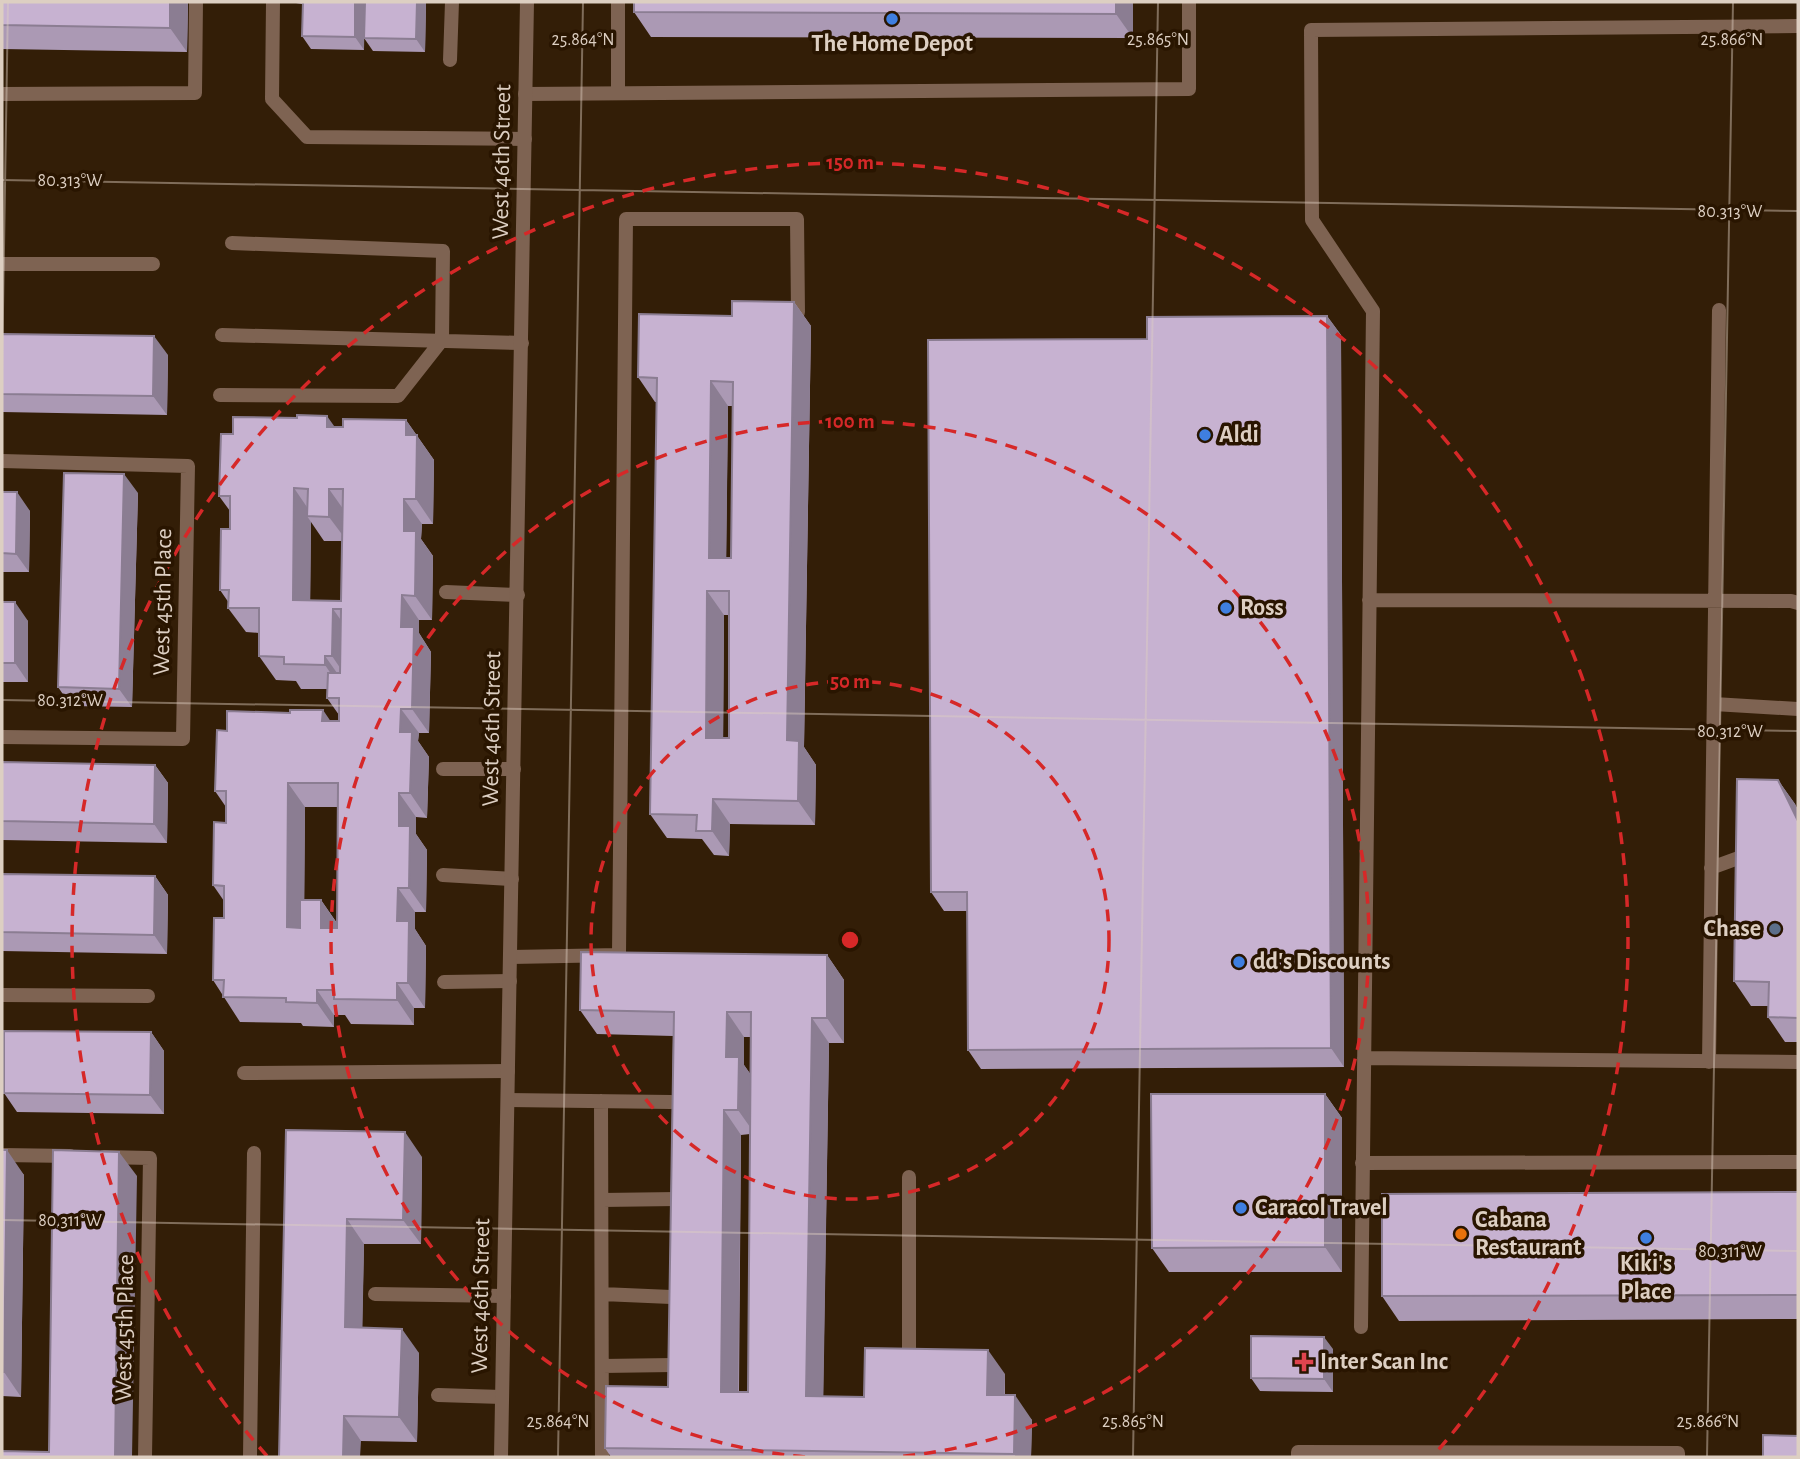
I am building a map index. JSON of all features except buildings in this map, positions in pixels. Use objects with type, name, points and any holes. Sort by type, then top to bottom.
[{"type":"street","points":[[2,94],[195,93],[196,2]]},
{"type":"street","points":[[273,2],[272,99],[307,137],[525,139]]},
{"type":"street","points":[[450,60],[452,2]]},
{"type":"street","name":"West 46th Street","points":[[501,1457],[527,2]]},
{"type":"street","points":[[618,2],[618,93]]},
{"type":"street","points":[[525,94],[1189,89],[1189,2]]},
{"type":"street","points":[[1361,1328],[1373,311],[1312,220],[1311,30],[1798,26]]},
{"type":"street","points":[[511,957],[619,955],[632,320],[626,219],[797,219],[798,312]]},
{"type":"street","points":[[220,395],[398,396],[442,340],[443,251],[232,243]]},
{"type":"street","points":[[2,264],[153,264]]},
{"type":"street","points":[[1709,1062],[1719,310]]},
{"type":"street","points":[[222,335],[522,343]]},
{"type":"street","name":"West 45th Place","points":[[2,461],[188,466],[183,739],[2,737]]},
{"type":"street","points":[[446,592],[517,595]]},
{"type":"street","points":[[1369,600],[1796,600]]},
{"type":"street","points":[[1714,704],[1798,709]]},
{"type":"street","points":[[443,769],[514,769]]},
{"type":"street","points":[[1711,868],[1754,852]]},
{"type":"street","points":[[443,875],[512,879]]},
{"type":"street","points":[[444,982],[510,981]]},
{"type":"street","points":[[2,995],[148,996]]},
{"type":"street","points":[[1364,1058],[1798,1062]]},
{"type":"street","points":[[244,1073],[508,1071]]},
{"type":"street","points":[[508,1100],[671,1102]]},
{"type":"street","points":[[601,1101],[602,1457]]},
{"type":"street","points":[[250,1457],[254,1153]]},
{"type":"street","name":"West 45th Place","points":[[2,1154],[150,1158],[145,1457]]},
{"type":"street","points":[[1362,1163],[1798,1162]]},
{"type":"street","points":[[909,1177],[909,1377]]},
{"type":"street","points":[[602,1200],[677,1199]]},
{"type":"street","points":[[375,1294],[504,1296]]},
{"type":"street","points":[[602,1294],[671,1297]]},
{"type":"street","points":[[602,1366],[673,1365]]},
{"type":"street","points":[[438,1395],[502,1397]]},
{"type":"street","points":[[1298,1457],[1298,1452],[1325,1452],[1678,1453],[1678,1457]]},
{"type":"place","name":"The Home Depot","points":[[892,19]]},
{"type":"place","name":"Aldi","points":[[1205,435]]},
{"type":"place","name":"Ross","points":[[1226,608]]},
{"type":"place","name":"Chase","points":[[1775,929]]},
{"type":"place","name":"dd's Discounts","points":[[1239,962]]},
{"type":"place","name":"Caracol Travel","points":[[1241,1208]]},
{"type":"place","name":"Cabana Restaurant","points":[[1461,1234]]},
{"type":"place","name":"Kiki's Place","points":[[1646,1238]]},
{"type":"place","name":"Inter Scan Inc","points":[[1304,1362]]}]
